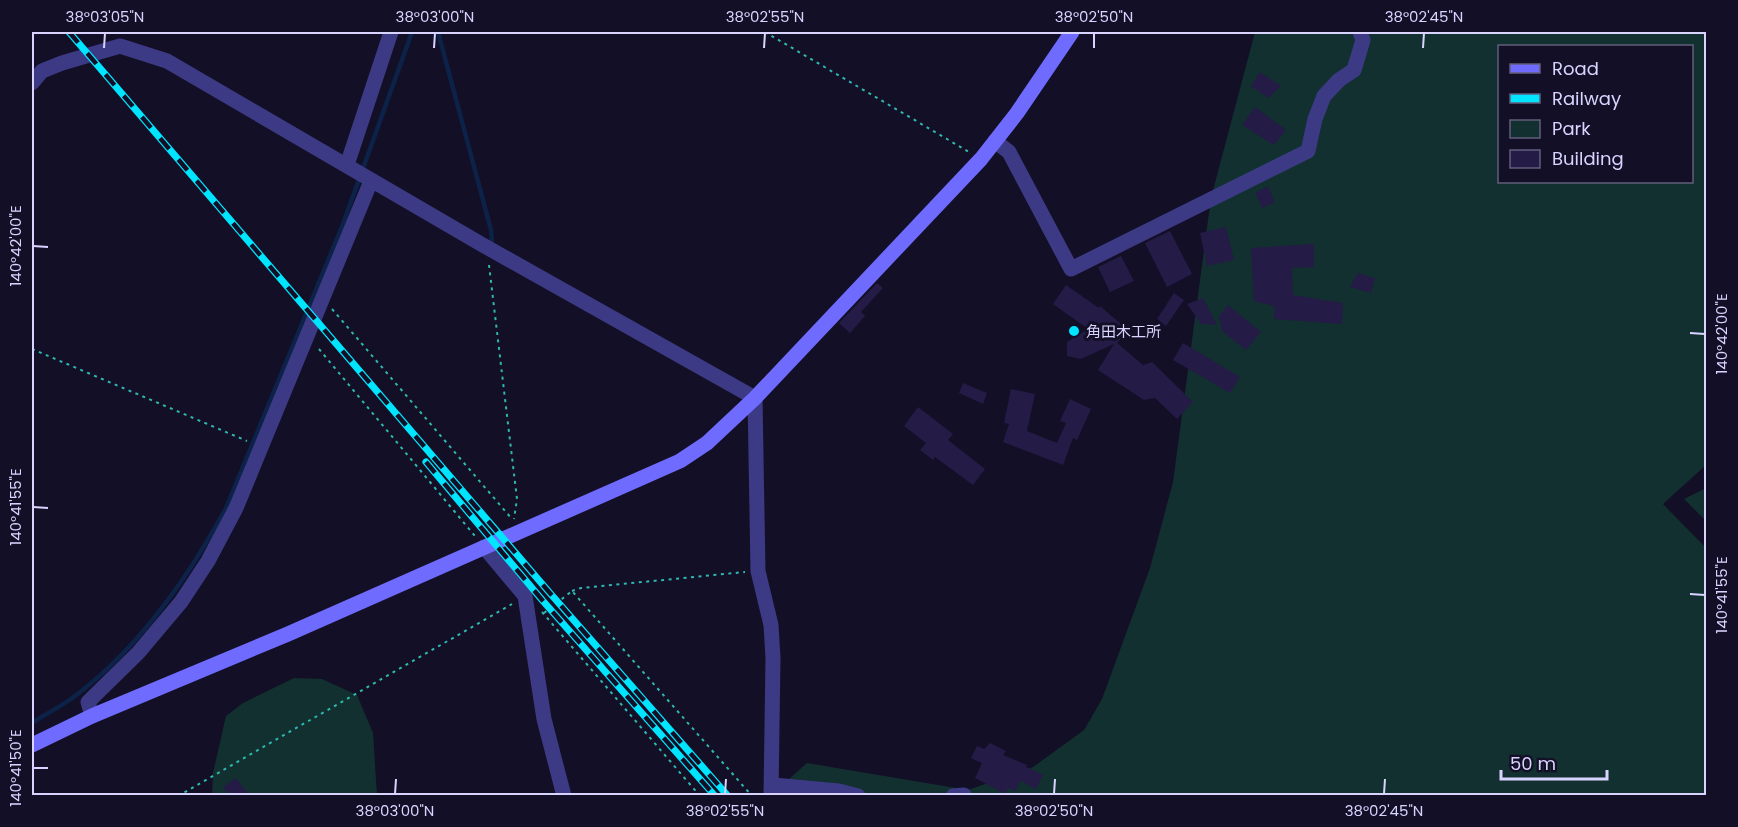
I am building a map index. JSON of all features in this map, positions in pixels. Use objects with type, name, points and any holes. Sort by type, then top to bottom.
[{"type":"street","points":[[92,716],[88,702],[145,644],[180,602],[208,561],[236,507],[323,298],[360,173],[391,32]]},
{"type":"street","points":[[32,745],[92,716],[288,634],[680,461],[707,443],[755,398],[981,159],[1017,114],[1072,32]]},
{"type":"street","points":[[995,141],[1009,152],[1071,269],[1308,151],[1315,119],[1324,96],[1339,80],[1354,70],[1363,40],[1360,32]]},
{"type":"street","points":[[32,83],[42,71],[120,46],[167,61],[481,244],[755,398]]},
{"type":"street","points":[[755,398],[758,570],[771,625],[772,790],[839,791],[858,795]]},
{"type":"street","points":[[484,547],[525,596],[544,719],[564,795]]},
{"type":"path","points":[[765,32],[981,159]]},
{"type":"path","points":[[323,298],[513,522],[517,499],[490,268],[481,244]]},
{"type":"path","points":[[308,336],[484,547]]},
{"type":"path","points":[[32,349],[245,441]]},
{"type":"path","points":[[544,613],[572,591],[581,588],[758,570]]},
{"type":"path","points":[[572,591],[752,795]]},
{"type":"path","points":[[178,795],[525,596],[544,613],[700,795]]},
{"type":"green space","points":[[1255,32],[1706,32],[1706,465],[1663,504],[1706,548],[1706,795],[770,796],[807,763],[968,790],[1033,767],[1084,730],[1102,699],[1150,568],[1173,482],[1211,198]]},
{"type":"green space","points":[[1706,488],[1706,521],[1684,499]]},
{"type":"green space","points":[[294,678],[322,679],[357,695],[373,733],[377,795],[212,796],[213,773],[226,716],[243,703]]},
{"type":"building","points":[[1260,72],[1281,86],[1268,98],[1251,86]]},
{"type":"building","points":[[1255,107],[1286,130],[1274,145],[1242,125]]},
{"type":"building","points":[[1268,186],[1275,202],[1262,208],[1255,193]]},
{"type":"building","points":[[1226,227],[1234,260],[1207,266],[1200,233]]},
{"type":"building","points":[[1170,231],[1192,274],[1167,287],[1145,243]]},
{"type":"building","points":[[1314,244],[1314,267],[1292,268],[1293,295],[1343,303],[1342,324],[1274,319],[1274,306],[1254,301],[1251,248]]},
{"type":"building","points":[[1121,256],[1134,281],[1110,292],[1098,267]]},
{"type":"building","points":[[1358,273],[1375,278],[1371,293],[1350,287]]},
{"type":"building","points":[[877,283],[883,288],[861,312],[865,316],[850,333],[839,323]]},
{"type":"building","points":[[1066,285],[1099,308],[1100,306],[1128,330],[1117,343],[1143,365],[1152,362],[1193,402],[1177,419],[1155,398],[1144,400],[1098,370],[1114,344],[1081,359],[1067,356],[1067,342],[1088,329],[1053,304]]},
{"type":"building","points":[[1174,293],[1184,300],[1166,326],[1157,319]]},
{"type":"building","points":[[1203,298],[1217,325],[1201,324],[1187,304]]},
{"type":"building","points":[[1228,305],[1261,332],[1246,350],[1222,331],[1219,316]]},
{"type":"building","points":[[1183,343],[1240,377],[1230,393],[1173,360]]},
{"type":"building","points":[[963,383],[987,393],[983,404],[959,393]]},
{"type":"building","points":[[1011,389],[1035,394],[1027,431],[1057,443],[1066,423],[1060,421],[1070,399],[1091,409],[1077,440],[1073,438],[1063,465],[1003,442],[1009,424],[1004,423]]},
{"type":"building","points":[[918,407],[953,434],[948,440],[985,469],[973,485],[935,457],[933,460],[920,450],[926,443],[904,426]]},
{"type":"building","points":[[990,743],[1006,751],[1003,755],[1043,775],[1036,789],[1020,781],[1016,791],[1008,788],[1005,794],[975,778],[982,763],[971,758],[977,746],[984,749]]},
{"type":"building","points":[[236,778],[249,795],[229,795],[223,787]]},
{"type":"waterway","points":[[32,723],[71,699],[95,680],[139,636],[195,561],[226,508],[343,224],[412,32]]},
{"type":"waterway","points":[[438,32],[492,241]]},
{"type":"railway","points":[[69,32],[549,592],[728,796]]},
{"type":"railway","points":[[426,462],[543,601],[715,796]]},
{"type":"place","name":"角田木工所","points":[[1074,331]]}]
